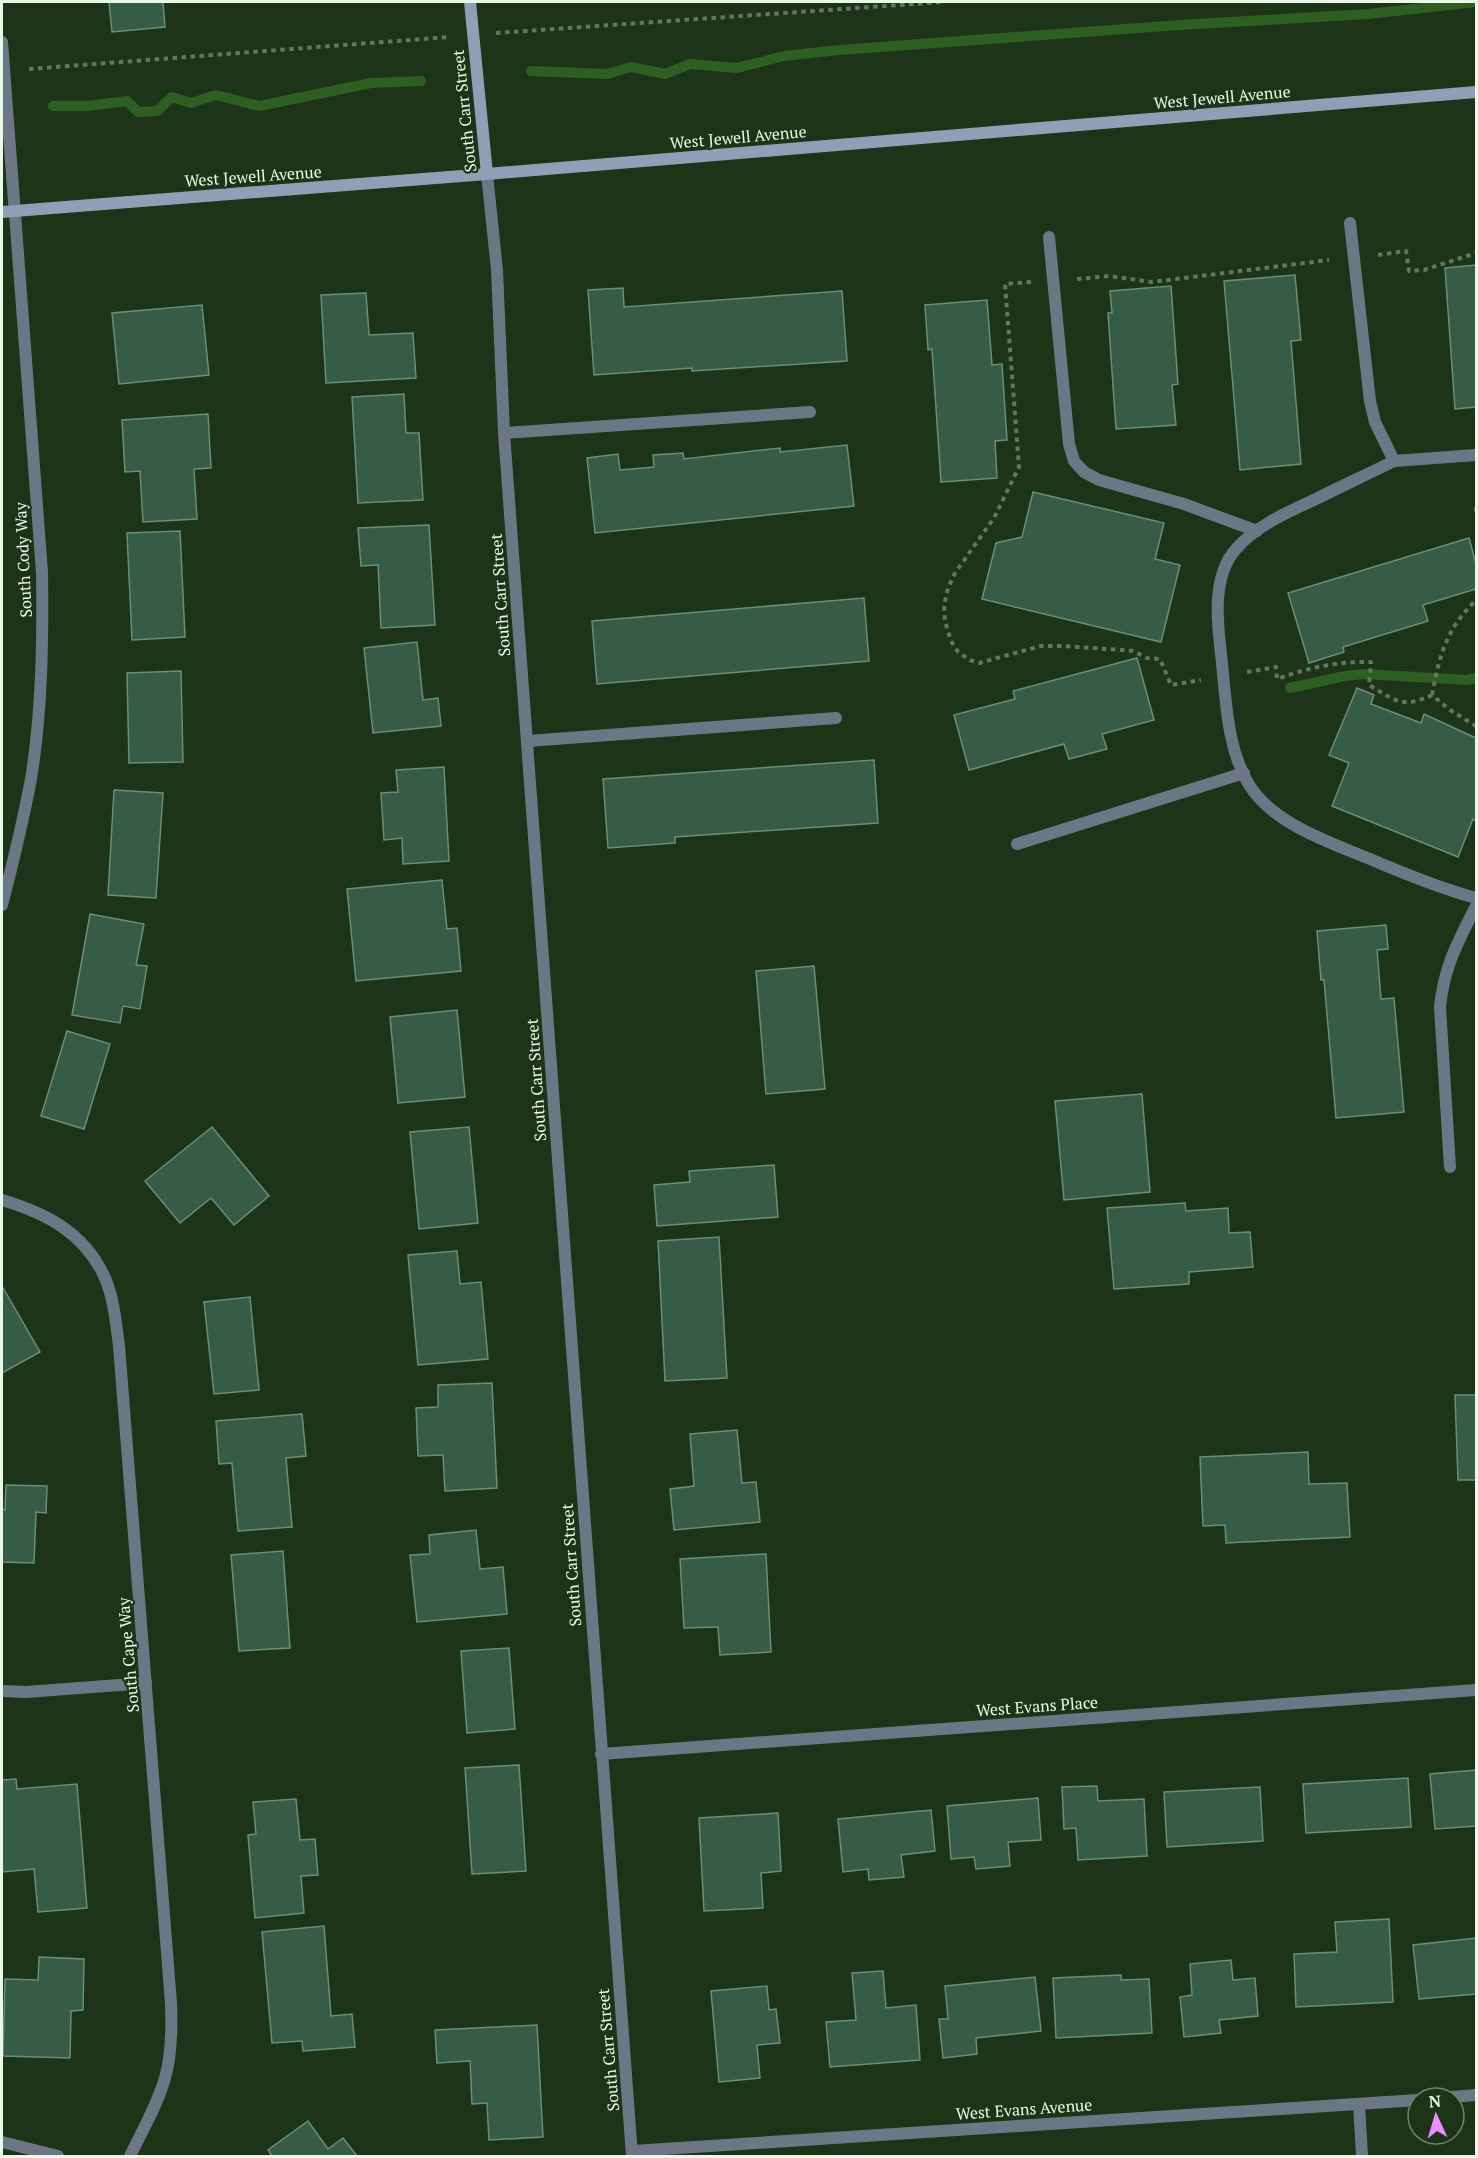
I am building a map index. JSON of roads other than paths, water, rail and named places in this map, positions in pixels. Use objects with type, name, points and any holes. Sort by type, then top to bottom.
[{"type":"main road","name":"South Carr Street","points":[[470,2],[488,174]]},
{"type":"main road","name":"West Jewell Avenue","points":[[2,212],[1476,92]]},
{"type":"street","name":"South Cody Way","points":[[2,42],[42,572],[43,635],[37,732],[31,777],[14,860],[2,904]]},
{"type":"street","name":"South Carr Street","points":[[488,174],[497,270],[504,433],[632,2154]]},
{"type":"street","points":[[1350,223],[1370,401],[1375,422],[1394,461]]},
{"type":"street","points":[[1049,237],[1069,444],[1074,461],[1083,472],[1099,480],[1184,504],[1257,531]]},
{"type":"street","points":[[504,433],[810,412]]},
{"type":"street","points":[[1476,455],[1394,461],[1282,515],[1257,531],[1227,560],[1219,590],[1217,613],[1229,728],[1249,784],[1268,805],[1288,822],[1313,835],[1441,889],[1476,898]]},
{"type":"street","points":[[528,741],[836,718]]},
{"type":"street","points":[[1017,844],[1244,773]]},
{"type":"street","points":[[1450,1167],[1440,1007],[1442,984],[1447,966],[1476,906]]},
{"type":"street","name":"South Cape Way","points":[[2,1200],[33,1209],[56,1221],[75,1237],[92,1257],[105,1277],[111,1299],[122,1373],[172,2029],[165,2078],[156,2103],[129,2157]]},
{"type":"street","points":[[2,1691],[26,1692],[146,1683]]},
{"type":"street","name":"West Evans Place","points":[[601,1754],[1476,1690]]},
{"type":"street","name":"West Evans Avenue","points":[[632,2154],[1406,2101]]},
{"type":"street","points":[[1359,2104],[1362,2157]]},
{"type":"street","points":[[2,2142],[58,2157]]},
{"type":"waterway","points":[[531,71],[607,74],[631,67],[665,74],[690,64],[737,68],[784,56],[839,50],[1368,14],[1476,2]]},
{"type":"waterway","points":[[53,106],[87,106],[127,101],[138,112],[157,111],[172,97],[191,103],[216,95],[259,106],[371,83],[421,81]]},
{"type":"waterway","points":[[1290,688],[1364,674],[1467,680],[1476,678]]}]
